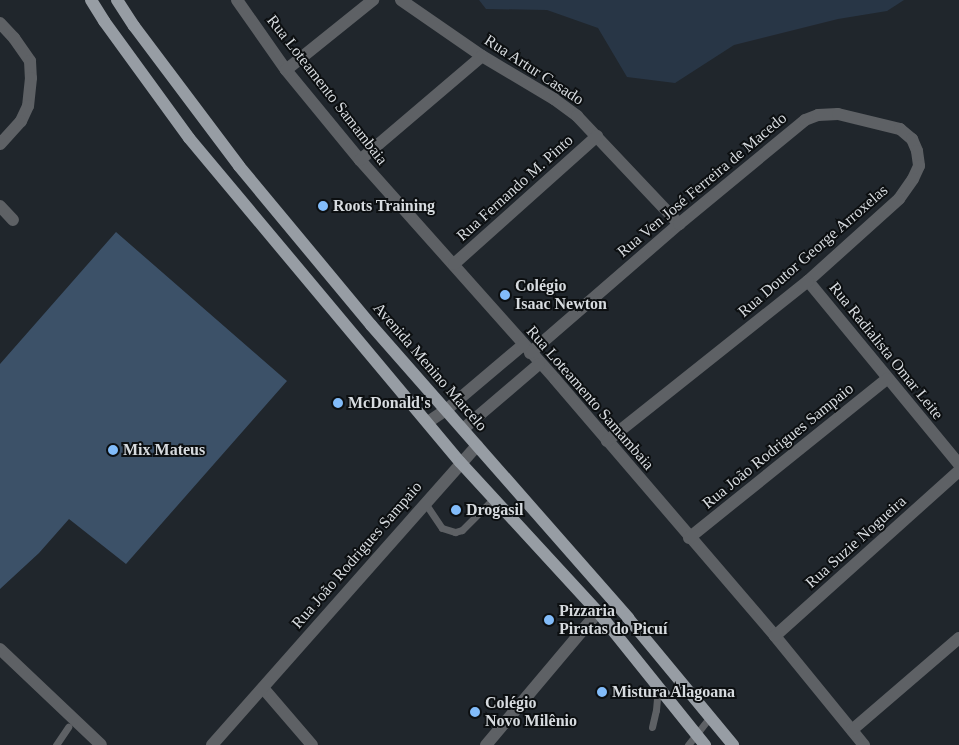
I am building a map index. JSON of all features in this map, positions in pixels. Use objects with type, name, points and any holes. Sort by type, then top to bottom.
[{"type":"main road","points":[[91,0],[104,21],[189,138],[460,462],[598,612],[705,745]]},
{"type":"main road","name":"Avenida Menino Marcelo","points":[[117,0],[134,26],[239,166],[371,325],[628,618],[733,745]]},
{"type":"street","name":"Rua Loteamento Samambaia","points":[[237,0],[286,70],[360,160],[454,264],[607,441],[688,538],[775,636],[864,745]]},
{"type":"street","points":[[286,70],[373,0]]},
{"type":"street","name":"Rua Artur Casado","points":[[401,0],[482,56],[554,99],[577,116],[679,224]]},
{"type":"street","points":[[0,23],[14,38],[30,61],[31,78],[28,106],[21,121],[0,144]]},
{"type":"street","points":[[360,160],[482,56]]},
{"type":"street","name":"Rua Doutor George Arroxelas","points":[[607,441],[808,281],[899,199],[913,179],[919,166],[917,151],[912,139],[900,129],[838,114],[818,115],[805,120]]},
{"type":"street","name":"Rua Ven José Ferreira de Macedo","points":[[428,422],[527,349],[805,120]]},
{"type":"street","name":"Rua Fernando M. Pinto","points":[[454,264],[597,136]]},
{"type":"street","points":[[0,206],[13,220]]},
{"type":"street","name":"Rua Radialista Omar Leite","points":[[808,281],[959,464]]},
{"type":"street","points":[[463,429],[540,364]]},
{"type":"street","name":"Rua João Rodrigues Sampaio","points":[[688,538],[887,379]]},
{"type":"street","name":"Rua João Rodrigues Sampaio","points":[[212,745],[477,445]]},
{"type":"street","name":"Rua Suzie Nogueira","points":[[775,636],[959,471]]},
{"type":"street","points":[[486,745],[598,612]]},
{"type":"street","points":[[852,730],[959,638]]},
{"type":"street","points":[[0,649],[71,723],[101,745]]},
{"type":"street","points":[[263,688],[312,745]]},
{"type":"lane","points":[[425,503],[442,528],[455,532],[462,530],[493,499]]},
{"type":"lane","points":[[652,727],[658,687]]},
{"type":"lane","points":[[688,745],[710,717]]},
{"type":"lane","points":[[56,745],[71,723]]},
{"type":"shaded area","points":[[479,0],[904,0],[887,11],[838,19],[734,45],[675,83],[627,77],[598,28],[547,10],[486,9]]},
{"type":"building","name":"Mix Mateus","points":[[116,232],[287,381],[126,564],[69,519],[39,553],[0,589],[0,364]]},
{"type":"place","name":"Roots Training","points":[[323,206]]},
{"type":"place","name":"Colégio Isaac Newton","points":[[505,295]]},
{"type":"place","name":"McDonald's","points":[[338,403]]},
{"type":"place","name":"Mix Mateus","points":[[113,450]]},
{"type":"place","name":"Drogasil","points":[[456,510]]},
{"type":"place","name":"Pizzaria Piratas do Picuí","points":[[549,620]]},
{"type":"place","name":"Mistura Alagoana","points":[[602,692]]},
{"type":"place","name":"Colégio Novo Milênio","points":[[475,712]]}]
